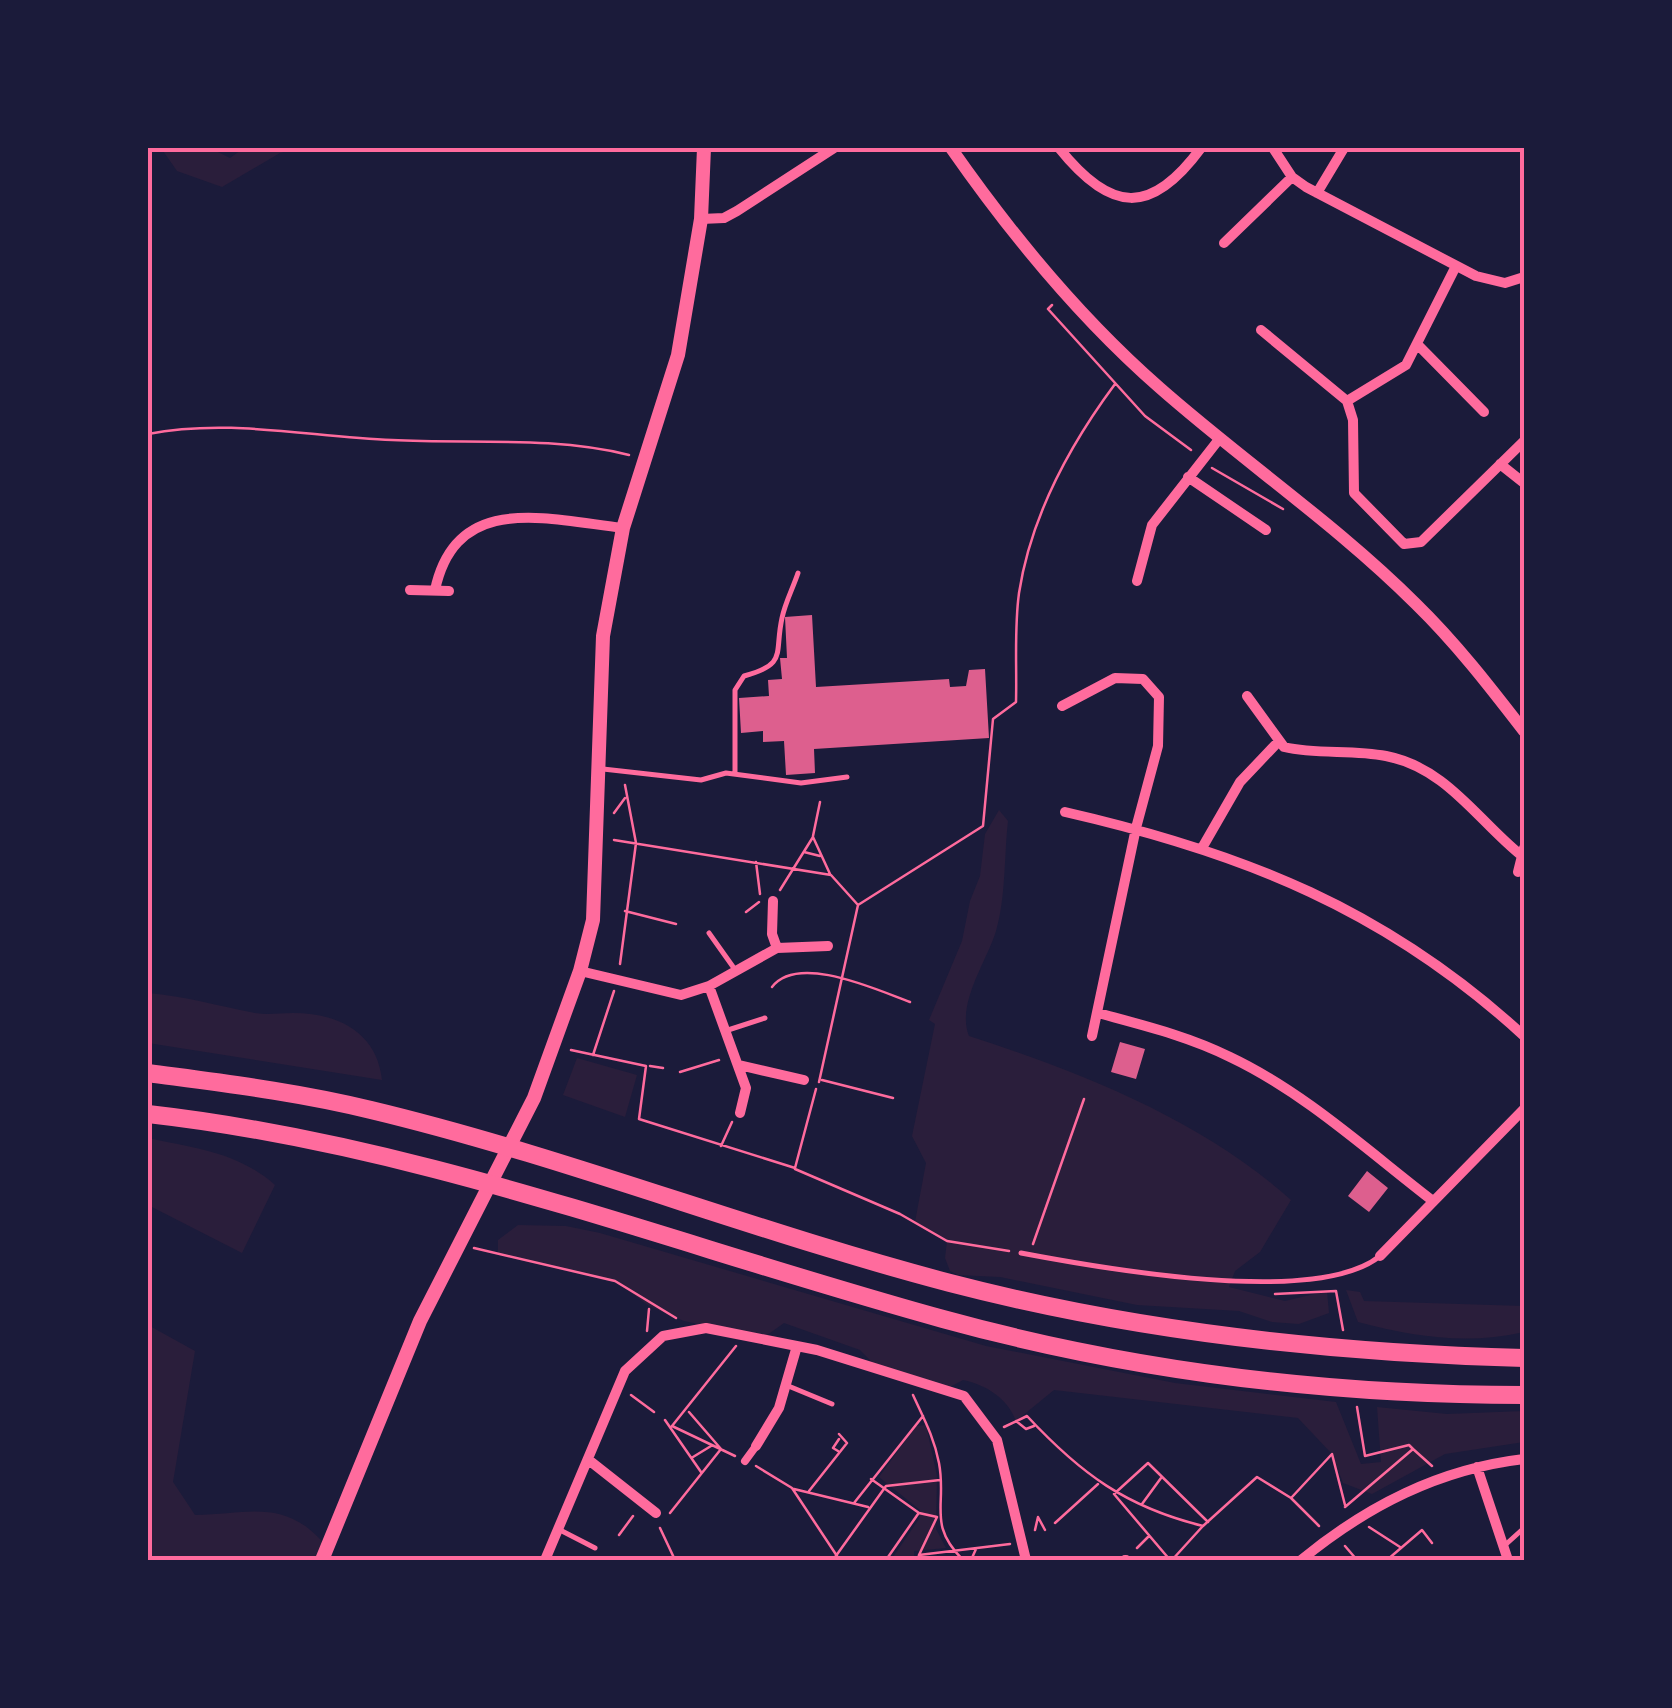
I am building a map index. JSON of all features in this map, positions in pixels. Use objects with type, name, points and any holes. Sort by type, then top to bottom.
[{"type":"highway","points":[[148,1074],[369,1109],[534,1156],[798,1240],[953,1284],[1079,1312],[1253,1341],[1524,1358]]},
{"type":"highway","points":[[148,1114],[296,1134],[465,1174],[944,1320],[1072,1350],[1257,1380],[1446,1394],[1524,1394]]},
{"type":"main road","points":[[322,1560],[420,1321],[534,1098],[580,971],[594,920],[603,636],[623,528],[642,458],[678,355],[701,219],[704,148]]},
{"type":"street","points":[[701,219],[724,218],[834,148]]},
{"type":"street","points":[[951,148],[1063,292],[1159,387],[1416,604],[1524,731]]},
{"type":"street","points":[[1059,148],[1100,192],[1150,196],[1174,183],[1202,148]]},
{"type":"street","points":[[1273,148],[1292,177],[1456,266],[1504,283],[1524,277]]},
{"type":"street","points":[[1317,193],[1344,148]]},
{"type":"street","points":[[1224,242],[1292,177]]},
{"type":"street","points":[[1347,401],[1406,365],[1419,346],[1456,266]]},
{"type":"street","points":[[1261,330],[1347,401],[1353,420],[1354,493],[1404,544],[1422,542],[1524,440]]},
{"type":"street","points":[[1419,346],[1484,412]]},
{"type":"street","points":[[1137,581],[1152,525],[1220,438]]},
{"type":"street","points":[[1500,464],[1524,483]]},
{"type":"street","points":[[1188,477],[1266,530]]},
{"type":"street","points":[[435,590],[442,560],[454,541],[474,526],[496,520],[623,528]]},
{"type":"street","points":[[410,590],[449,591]]},
{"type":"street","points":[[1062,706],[1116,678],[1143,679],[1159,698],[1158,746],[1136,828],[1092,1036]]},
{"type":"street","points":[[1247,696],[1278,742],[1294,750],[1380,754],[1420,767],[1467,801],[1523,852],[1518,872]]},
{"type":"street","points":[[1202,848],[1240,782],[1278,742]]},
{"type":"street","points":[[1065,812],[1136,828],[1286,878],[1357,914],[1472,990],[1524,1036]]},
{"type":"street","points":[[767,901],[777,948]]},
{"type":"street","points":[[580,971],[617,983],[681,994],[709,986],[777,948],[828,946]]},
{"type":"street","points":[[709,986],[746,1088],[740,1113]]},
{"type":"street","points":[[1098,1013],[1176,1035],[1231,1057],[1295,1095],[1433,1200]]},
{"type":"street","points":[[736,1060],[804,1080]]},
{"type":"street","points":[[1380,1256],[1524,1110]]},
{"type":"street","points":[[545,1560],[625,1371],[646,1347],[676,1331],[706,1328],[796,1346],[964,1396],[997,1440],[1026,1560]]},
{"type":"street","points":[[746,1460],[774,1420],[796,1346]]},
{"type":"street","points":[[1301,1560],[1334,1532],[1404,1491],[1477,1467],[1524,1459]]},
{"type":"street","points":[[590,1461],[657,1520]]},
{"type":"street","points":[[1477,1467],[1505,1557]]},
{"type":"lane","points":[[735,774],[734,690],[744,676],[768,670],[776,661],[782,620],[798,573]]},
{"type":"lane","points":[[599,769],[701,780],[735,774],[802,784],[847,778]]},
{"type":"lane","points":[[709,933],[736,971]]},
{"type":"lane","points":[[725,1031],[765,1018]]},
{"type":"lane","points":[[1021,1253],[1102,1269],[1273,1282],[1360,1270],[1380,1256]]},
{"type":"lane","points":[[786,1385],[832,1404]]},
{"type":"lane","points":[[1505,1557],[1524,1528]]},
{"type":"lane","points":[[560,1530],[595,1548]]},
{"type":"path","points":[[813,838],[830,875],[858,906],[984,826],[993,719],[1016,702],[1019,592],[1036,528],[1066,456],[1115,384],[1048,309],[1063,292]]},
{"type":"path","points":[[148,434],[248,427],[386,440],[594,446],[642,458]]},
{"type":"path","points":[[767,901],[813,838],[820,802]]},
{"type":"path","points":[[597,838],[794,866],[830,875]]},
{"type":"path","points":[[592,1056],[617,983],[636,843]]},
{"type":"path","points":[[803,852],[822,856]]},
{"type":"path","points":[[756,860],[767,901]]},
{"type":"path","points":[[624,911],[676,924]]},
{"type":"path","points":[[772,987],[785,974],[844,978],[910,1002]]},
{"type":"path","points":[[680,1072],[736,1060]]},
{"type":"path","points":[[646,1066],[663,1068]]},
{"type":"path","points":[[819,1080],[893,1098]]},
{"type":"path","points":[[1030,1255],[1084,1099]]},
{"type":"path","points":[[721,1146],[740,1113]]},
{"type":"path","points":[[795,1168],[900,1214],[947,1241],[1021,1253]]},
{"type":"path","points":[[461,1244],[615,1282],[650,1306],[706,1328]]},
{"type":"path","points":[[1273,1282],[1274,1294],[1336,1291],[1338,1305]]},
{"type":"path","points":[[646,1347],[650,1306]]},
{"type":"path","points":[[672,1426],[731,1356],[738,1332]]},
{"type":"path","points":[[620,1386],[654,1412]]},
{"type":"path","points":[[915,1400],[933,1434],[942,1480],[938,1517],[918,1558]]},
{"type":"path","points":[[688,1411],[721,1450]]},
{"type":"path","points":[[854,1503],[923,1416]]},
{"type":"path","points":[[665,1420],[702,1474]]},
{"type":"path","points":[[672,1426],[746,1460],[792,1488],[870,1508]]},
{"type":"path","points":[[1036,1426],[1114,1494],[1203,1526]]},
{"type":"path","points":[[694,1435],[698,1451]]},
{"type":"path","points":[[808,1492],[840,1452],[847,1443],[840,1436],[833,1448],[840,1452]]},
{"type":"path","points":[[1363,1440],[1365,1456],[1408,1446],[1445,1476]]},
{"type":"path","points":[[692,1458],[712,1445]]},
{"type":"path","points":[[1290,1498],[1332,1454],[1343,1483],[1345,1507],[1413,1449]]},
{"type":"path","points":[[678,1560],[657,1520],[721,1450]]},
{"type":"path","points":[[1114,1494],[1148,1463],[1208,1523]]},
{"type":"path","points":[[1141,1504],[1162,1477]]},
{"type":"path","points":[[1114,1494],[1171,1560],[1253,1477],[1290,1498],[1316,1523]]},
{"type":"path","points":[[871,1479],[919,1513],[938,1517]]},
{"type":"path","points":[[833,1560],[883,1488],[942,1480]]},
{"type":"path","points":[[1055,1523],[1099,1484]]},
{"type":"path","points":[[792,1488],[837,1556]]},
{"type":"path","points":[[619,1535],[636,1511]]},
{"type":"path","points":[[886,1560],[919,1513]]},
{"type":"path","points":[[1360,1516],[1376,1534],[1402,1548]]},
{"type":"path","points":[[938,1517],[954,1552],[962,1560]]},
{"type":"path","points":[[1179,1530],[1181,1520]]},
{"type":"path","points":[[1387,1560],[1422,1530],[1432,1543]]},
{"type":"path","points":[[1334,1532],[1357,1560]]},
{"type":"path","points":[[1125,1560],[1150,1535]]},
{"type":"path","points":[[918,1558],[936,1552],[1021,1542]]},
{"type":"path","points":[[971,1560],[974,1549]]},
{"type":"shaded area","points":[[161,148],[210,148],[230,158],[244,148],[300,148],[280,153],[222,187],[177,171]]},
{"type":"shaded area","points":[[999,810],[1008,821],[1002,904],[996,931],[969,997],[969,1036],[1139,1102],[1180,1122],[1256,1171],[1291,1200],[1260,1252],[1235,1271],[1229,1287],[1285,1301],[1327,1291],[1329,1313],[1299,1324],[1272,1322],[1239,1311],[1137,1305],[1000,1277],[958,1275],[950,1271],[945,1258],[947,1241],[915,1222],[926,1163],[912,1136],[935,1024],[929,1020],[962,941],[980,876],[985,834]]},
{"type":"shaded area","points":[[148,993],[255,1013],[310,1014],[340,1022],[364,1038],[379,1064],[382,1080],[148,1043]]},
{"type":"shaded area","points":[[577,1058],[637,1075],[625,1117],[563,1095]]},
{"type":"shaded area","points":[[148,1138],[231,1158],[275,1185],[242,1253],[148,1205]]},
{"type":"shaded area","points":[[518,1225],[566,1226],[600,1233],[986,1346],[1175,1383],[1336,1402],[1361,1464],[1381,1462],[1377,1407],[1447,1414],[1524,1411],[1524,1442],[1445,1454],[1372,1494],[1343,1483],[1332,1454],[1298,1418],[1054,1390],[1016,1421],[1002,1400],[972,1382],[963,1380],[948,1388],[877,1367],[860,1350],[784,1323],[763,1338],[684,1321],[649,1306],[615,1281],[498,1255],[498,1240]]},
{"type":"shaded area","points":[[1346,1290],[1360,1292],[1364,1301],[1524,1306],[1524,1332],[1461,1339],[1379,1327],[1358,1322]]},
{"type":"shaded area","points":[[148,1325],[195,1351],[173,1482],[195,1515],[282,1515],[312,1531],[327,1547],[322,1560],[148,1560]]},
{"type":"shaded area","points":[[926,1425],[937,1476],[936,1529],[946,1548],[914,1551],[914,1560],[891,1560],[919,1519],[920,1510],[879,1477],[916,1426]]},
{"type":"building","points":[[812,615],[816,687],[949,679],[950,687],[966,686],[969,670],[985,669],[989,738],[814,749],[815,773],[786,775],[784,741],[763,742],[763,731],[741,733],[739,698],[769,696],[768,680],[782,679],[780,658],[787,658],[785,617]]},
{"type":"building","points":[[1120,1042],[1145,1049],[1136,1079],[1111,1072]]},
{"type":"building","points":[[1367,1171],[1388,1188],[1369,1212],[1348,1196]]}]
